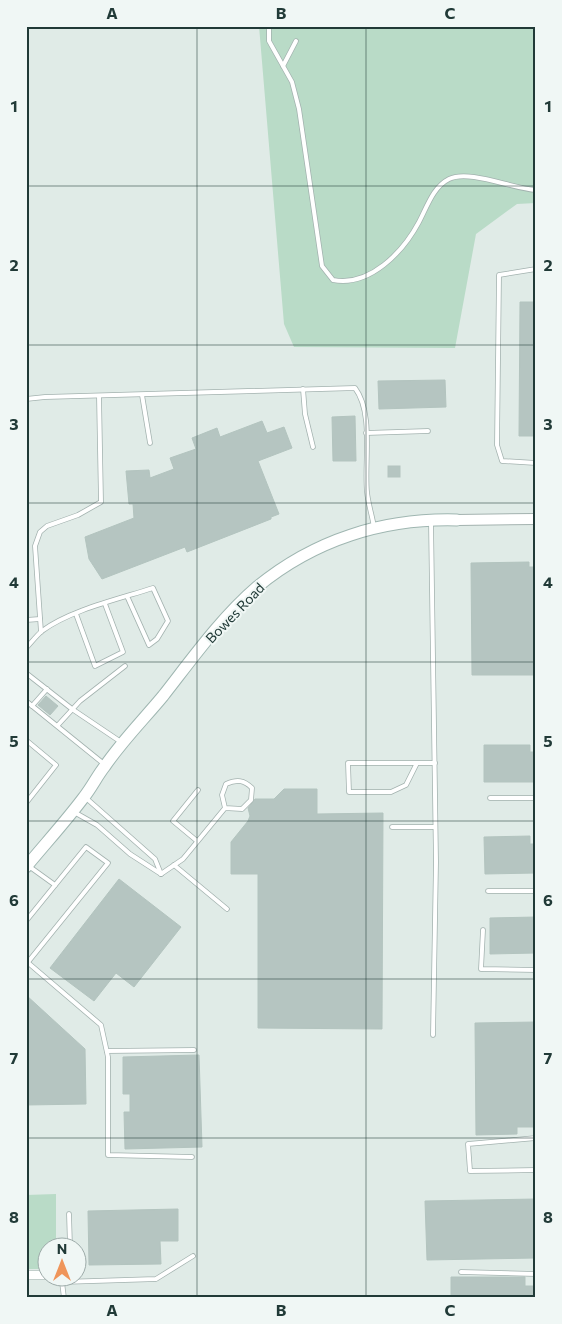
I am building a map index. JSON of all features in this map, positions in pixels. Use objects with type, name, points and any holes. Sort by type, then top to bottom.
[{"type":"main road","name":"Bowes Road","points":[[27,865],[85,797],[106,765],[220,625],[257,587],[302,556],[348,535],[374,527],[431,519],[457,520]]},
{"type":"street","name":"Bowes Road","points":[[457,520],[536,520]]},
{"type":"lane","points":[[269,26],[269,41],[292,82],[299,109],[322,266],[332,280],[352,281],[364,277],[383,265],[411,235],[434,192],[449,179],[457,176],[536,190]]},
{"type":"lane","points":[[283,66],[291,46],[296,41]]},
{"type":"lane","points":[[536,269],[499,276],[497,435],[497,445],[502,461],[536,463]]},
{"type":"lane","points":[[26,399],[355,388],[360,396],[366,433],[367,492],[374,527]]},
{"type":"lane","points":[[303,389],[305,414],[313,447]]},
{"type":"lane","points":[[142,395],[150,443]]},
{"type":"lane","points":[[41,632],[35,546],[40,532],[48,526],[78,515],[101,502],[100,396]]},
{"type":"lane","points":[[366,433],[428,431]]},
{"type":"lane","points":[[431,519],[435,763],[433,1035]]},
{"type":"lane","points":[[26,648],[41,632],[76,614],[127,596],[153,588],[168,621],[156,639],[149,645],[127,596]]},
{"type":"lane","points":[[76,614],[95,666],[124,652],[105,604]]},
{"type":"lane","points":[[26,620],[40,620]]},
{"type":"lane","points":[[58,725],[72,709],[125,666]]},
{"type":"lane","points":[[26,673],[72,709],[124,744]]},
{"type":"lane","points":[[32,706],[47,689]]},
{"type":"lane","points":[[26,701],[106,765]]},
{"type":"lane","points":[[26,740],[56,765],[26,803]]},
{"type":"lane","points":[[417,763],[406,785],[391,792],[349,792],[348,763],[417,763],[435,763]]},
{"type":"lane","points":[[234,780],[246,782],[252,788],[251,800],[242,809],[225,808],[222,795],[226,784],[234,780]]},
{"type":"lane","points":[[198,790],[172,821],[198,841]]},
{"type":"lane","points":[[85,797],[155,859],[161,874]]},
{"type":"lane","points":[[490,798],[536,798]]},
{"type":"lane","points":[[161,874],[183,859],[225,808]]},
{"type":"lane","points":[[73,811],[97,825],[130,854],[161,874]]},
{"type":"lane","points":[[392,828],[435,827]]},
{"type":"lane","points":[[26,920],[86,846],[108,862],[27,962],[101,1025],[107,1051],[108,1155],[192,1157]]},
{"type":"lane","points":[[27,865],[55,885]]},
{"type":"lane","points":[[174,865],[227,909]]},
{"type":"lane","points":[[488,891],[536,891]]},
{"type":"lane","points":[[483,930],[481,969],[536,970]]},
{"type":"lane","points":[[107,1051],[194,1050]]},
{"type":"lane","points":[[536,1138],[468,1144],[470,1171],[536,1170]]},
{"type":"lane","points":[[69,1214],[70,1236]]},
{"type":"lane","points":[[88,1278],[156,1279],[193,1256]]},
{"type":"lane","points":[[461,1272],[536,1274]]},
{"type":"lane","points":[[60,1286],[64,1298]]},
{"type":"green space","points":[[259,26],[536,26],[536,203],[517,204],[476,234],[455,348],[294,347],[284,324]]},
{"type":"green space","points":[[56,1194],[56,1236],[38,1236],[38,1269],[26,1269],[26,1195]]},
{"type":"building","points":[[520,302],[536,302],[536,436],[519,436]]},
{"type":"building","points":[[445,380],[446,407],[379,409],[378,381]]},
{"type":"building","points":[[355,416],[356,461],[333,461],[332,417]]},
{"type":"building","points":[[262,421],[267,433],[284,427],[292,448],[258,461],[279,514],[271,517],[271,519],[187,552],[185,547],[102,579],[89,559],[85,537],[134,518],[133,504],[129,504],[126,471],[149,470],[150,478],[174,469],[170,458],[196,449],[192,438],[217,428],[220,437]]},
{"type":"building","points":[[388,466],[400,466],[400,477],[388,477]]},
{"type":"building","points":[[529,562],[529,567],[536,567],[536,675],[472,675],[471,563]]},
{"type":"building","points":[[46,696],[58,706],[50,715],[38,705]]},
{"type":"building","points":[[484,745],[530,745],[530,752],[536,752],[536,782],[484,782]]},
{"type":"building","points":[[284,789],[317,789],[317,814],[383,813],[382,1029],[258,1028],[258,874],[231,874],[231,842],[248,821],[250,816],[248,808],[255,799],[274,799]]},
{"type":"building","points":[[530,836],[530,844],[536,844],[536,873],[485,874],[484,837]]},
{"type":"building","points":[[119,879],[181,927],[134,987],[116,973],[94,1001],[50,968]]},
{"type":"building","points":[[536,917],[536,953],[490,954],[490,918]]},
{"type":"building","points":[[26,995],[85,1049],[86,1104],[26,1105]]},
{"type":"building","points":[[536,1022],[536,1127],[517,1127],[517,1134],[476,1135],[475,1023]]},
{"type":"building","points":[[199,1055],[202,1147],[125,1149],[124,1112],[130,1112],[130,1094],[123,1094],[123,1057]]},
{"type":"building","points":[[536,1199],[536,1214],[534,1214],[535,1258],[427,1260],[425,1201]]},
{"type":"building","points":[[178,1209],[178,1241],[160,1241],[161,1264],[89,1265],[88,1211]]},
{"type":"building","points":[[451,1277],[525,1277],[525,1286],[536,1286],[536,1298],[451,1298]]}]
